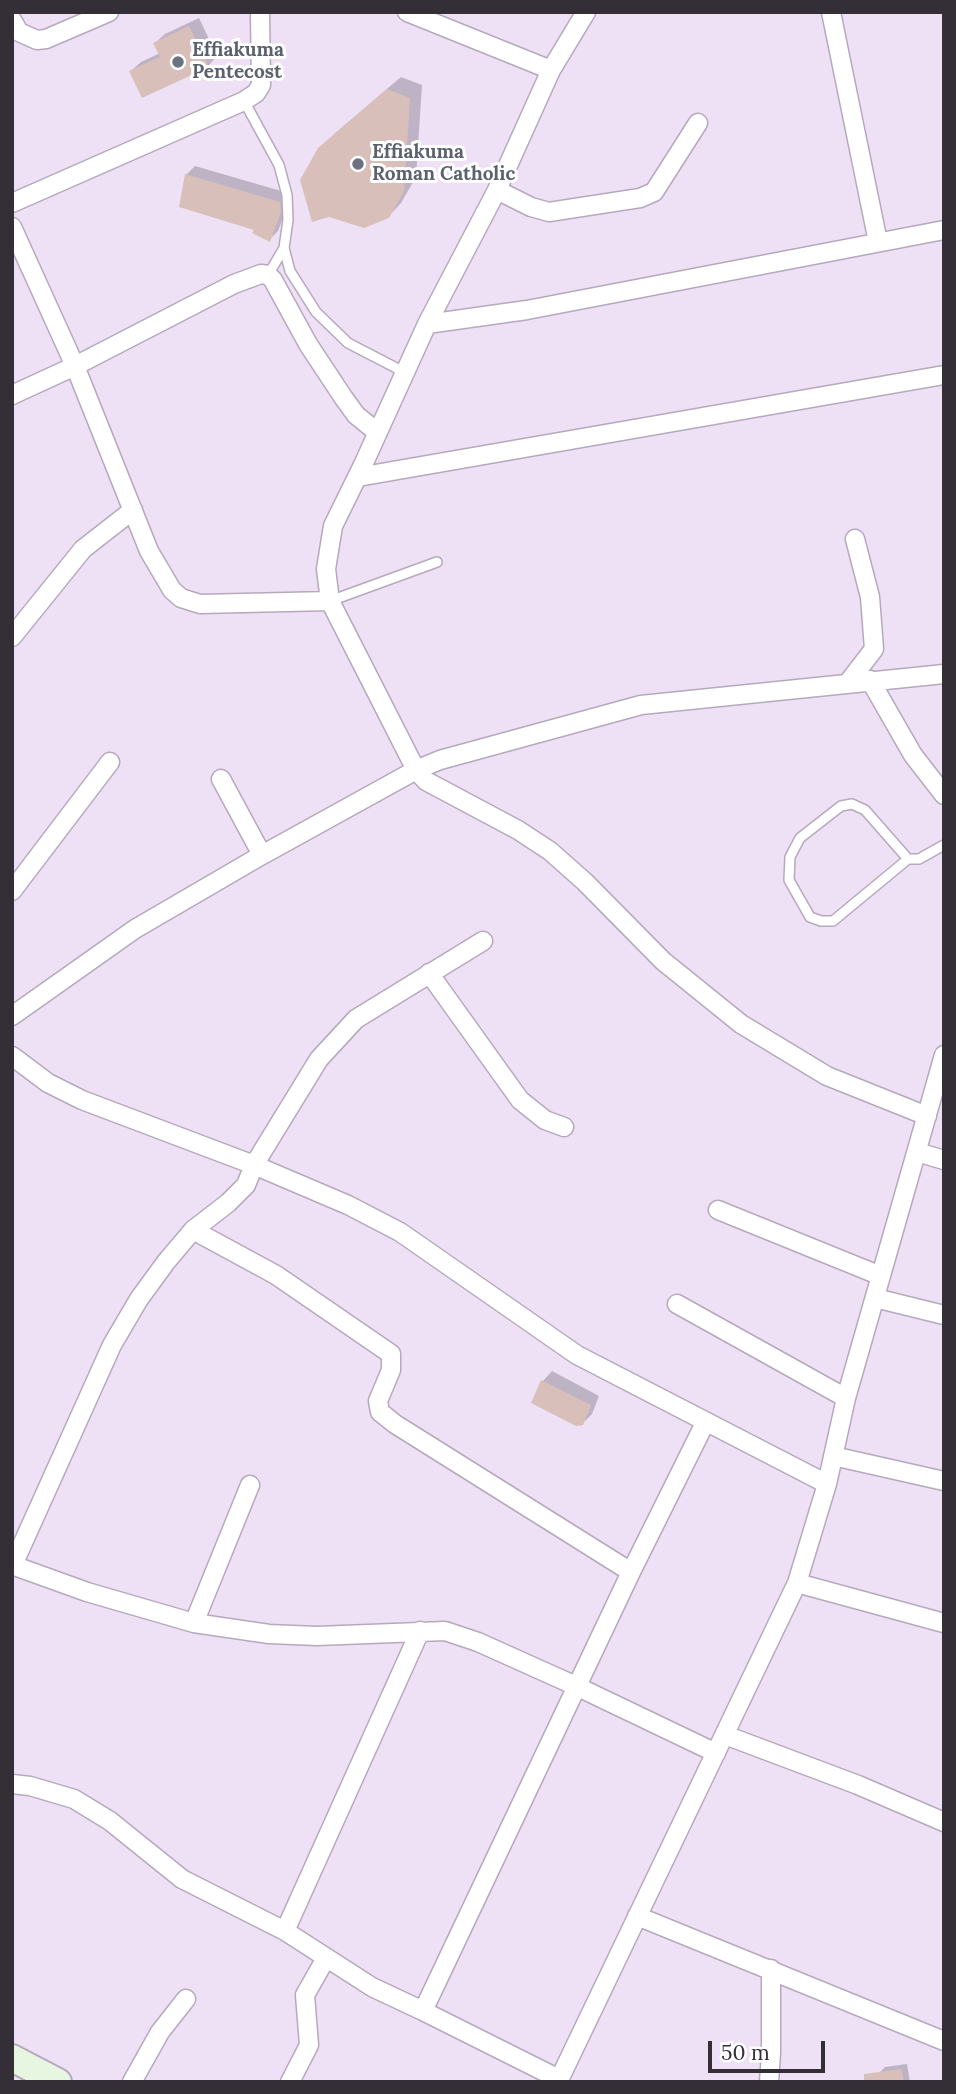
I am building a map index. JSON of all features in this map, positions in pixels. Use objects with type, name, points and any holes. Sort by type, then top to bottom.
[{"type":"street","points":[[12,20],[19,32],[37,40],[46,39],[109,12]]},
{"type":"street","points":[[12,203],[244,102],[256,93],[261,85],[260,12]]},
{"type":"street","points":[[586,12],[551,71],[497,190],[427,324],[333,526],[326,569],[330,601],[416,770],[436,787],[518,830],[550,851],[585,882],[663,961],[741,1024],[827,1076],[927,1116]]},
{"type":"street","points":[[831,12],[878,242]]},
{"type":"street","points":[[412,13],[551,71]]},
{"type":"street","points":[[497,190],[531,207],[550,212],[640,198],[654,192],[698,123]]},
{"type":"street","points":[[12,226],[75,366],[149,551],[163,579],[181,598],[200,604],[330,601]]},
{"type":"street","points":[[427,324],[527,310],[944,230]]},
{"type":"street","points":[[12,395],[75,366],[234,284],[261,274],[268,275],[273,280],[308,344],[356,415],[377,432]]},
{"type":"street","points":[[358,477],[944,375]]},
{"type":"street","points":[[12,637],[83,549],[133,510]]},
{"type":"street","points":[[847,684],[874,649],[870,597],[855,539]]},
{"type":"street","points":[[12,1016],[135,929],[416,770],[466,752],[641,705],[944,674]]},
{"type":"street","points":[[870,680],[913,755],[944,795]]},
{"type":"street","points":[[12,891],[110,762]]},
{"type":"street","points":[[220,779],[262,855]]},
{"type":"street","points":[[483,941],[356,1019],[318,1059],[240,1192],[193,1230],[139,1299],[113,1345],[13,1565],[114,1601],[194,1623],[269,1634],[317,1636],[420,1631],[458,1634],[576,1686],[716,1753]]},
{"type":"street","points":[[429,973],[520,1100],[545,1120],[564,1127]]},
{"type":"street","points":[[12,1784],[30,1786],[74,1799],[110,1821],[183,1879],[285,1931],[372,1987],[559,2081],[797,1583],[827,1484],[846,1398],[944,1055]]},
{"type":"street","points":[[12,1056],[48,1083],[82,1100],[254,1165],[348,1205],[400,1231],[577,1355],[827,1484]]},
{"type":"street","points":[[917,1152],[944,1160]]},
{"type":"street","points":[[718,1210],[881,1276]]},
{"type":"street","points":[[193,1230],[276,1275],[391,1354],[391,1370],[378,1401],[380,1412],[387,1418],[631,1572]]},
{"type":"street","points":[[875,1298],[944,1315]]},
{"type":"street","points":[[677,1304],[846,1398]]},
{"type":"street","points":[[423,2011],[576,1686],[705,1423]]},
{"type":"street","points":[[833,1456],[944,1481]]},
{"type":"street","points":[[194,1623],[250,1486]]},
{"type":"street","points":[[797,1583],[944,1623]]},
{"type":"street","points":[[285,1931],[420,1631]]},
{"type":"street","points":[[724,1735],[858,1785],[944,1822]]},
{"type":"street","points":[[637,1916],[944,2041]]},
{"type":"street","points":[[290,2082],[309,2045],[305,1995],[326,1958]]},
{"type":"street","points":[[769,2082],[771,1969]]},
{"type":"street","points":[[132,2082],[160,2032],[187,1999]]},
{"type":"street","points":[[12,2058],[58,2082]]},
{"type":"lane","points":[[244,102],[279,164],[287,195],[288,219],[284,248],[290,271],[316,312],[348,343],[404,372]]},
{"type":"lane","points":[[268,275],[284,248]]},
{"type":"lane","points":[[330,601],[437,562]]},
{"type":"lane","points":[[908,859],[864,810],[852,804],[841,806],[800,838],[790,857],[789,880],[810,916],[833,922],[908,859],[919,859],[944,845]]},
{"type":"building","name":"Effiakuma Pentecost","points":[[189,26],[209,67],[142,98],[129,71],[160,57],[153,43]]},
{"type":"building","name":"Effiakuma Roman Catholic","points":[[387,89],[410,98],[404,191],[389,218],[364,228],[329,217],[312,222],[300,180],[318,148]]},
{"type":"building","points":[[185,174],[280,202],[281,212],[270,242],[252,233],[254,230],[179,207]]},
{"type":"building","points":[[541,1380],[591,1405],[583,1425],[576,1426],[531,1403]]},
{"type":"building","points":[[901,2069],[904,2082],[864,2082],[864,2074]]},
{"type":"place","name":"Effiakuma Pentecost","points":[[178,62]]},
{"type":"place","name":"Effiakuma Roman Catholic","points":[[358,164]]}]
